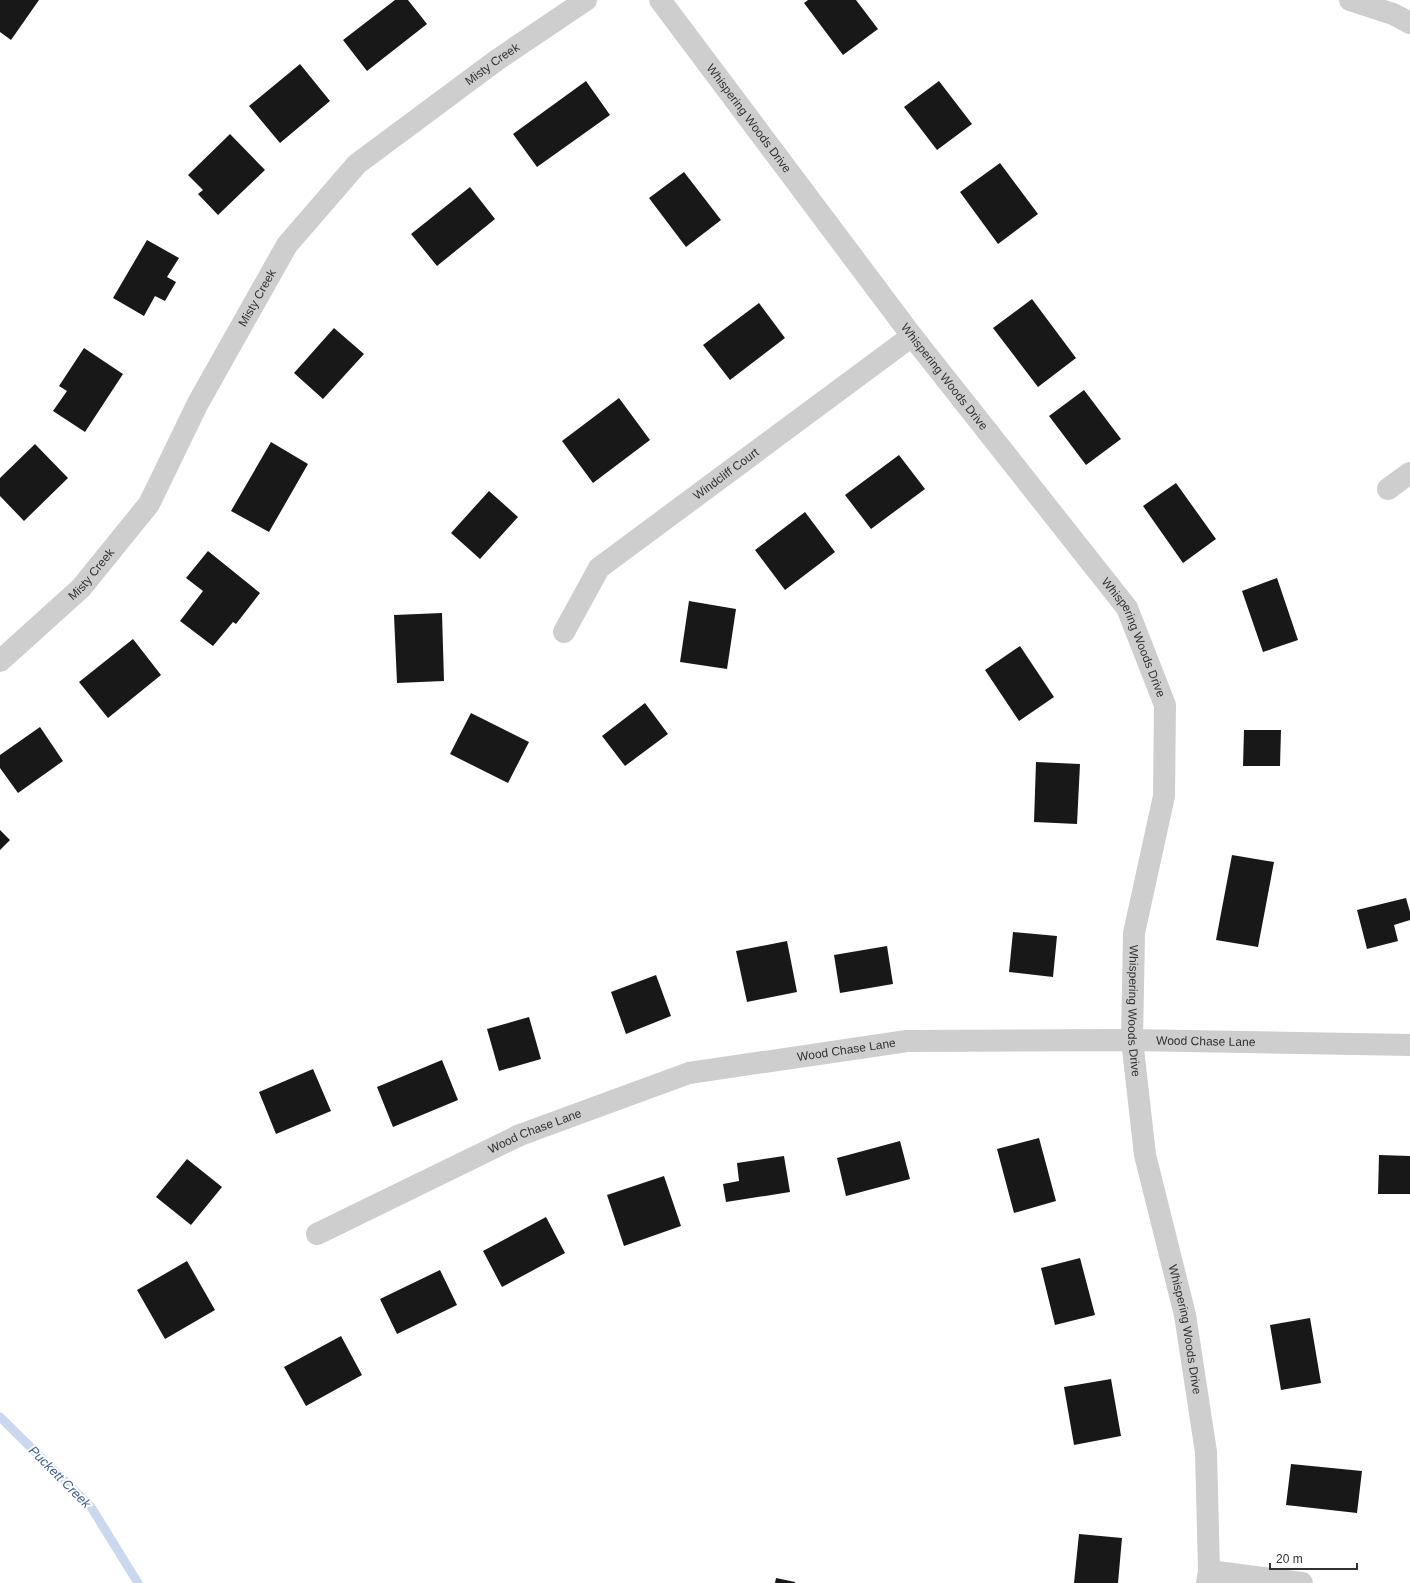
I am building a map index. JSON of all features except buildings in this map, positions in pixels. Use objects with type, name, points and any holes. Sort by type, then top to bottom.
[{"type":"street","name":"Misty Creek","points":[[0,661],[81,588],[149,504],[198,403],[287,245],[358,164],[497,60],[586,0]]},
{"type":"street","name":"Whispering Woods Drive","points":[[660,0],[912,336],[1126,608],[1165,705],[1164,796],[1134,933],[1132,1040],[1145,1155],[1185,1315],[1206,1452],[1208,1577]]},
{"type":"street","points":[[1350,0],[1393,14],[1410,23]]},
{"type":"street","name":"Windcliff Court","points":[[564,632],[599,568],[912,336]]},
{"type":"street","points":[[1388,489],[1410,473]]},
{"type":"street","name":"Wood Chase Lane","points":[[317,1234],[520,1135],[689,1073],[907,1041],[1132,1040],[1410,1045]]},
{"type":"street","points":[[1208,1577],[1302,1583]]},
{"type":"waterway","name":"Puckett Creek","points":[[0,1417],[91,1507],[138,1583]]}]
